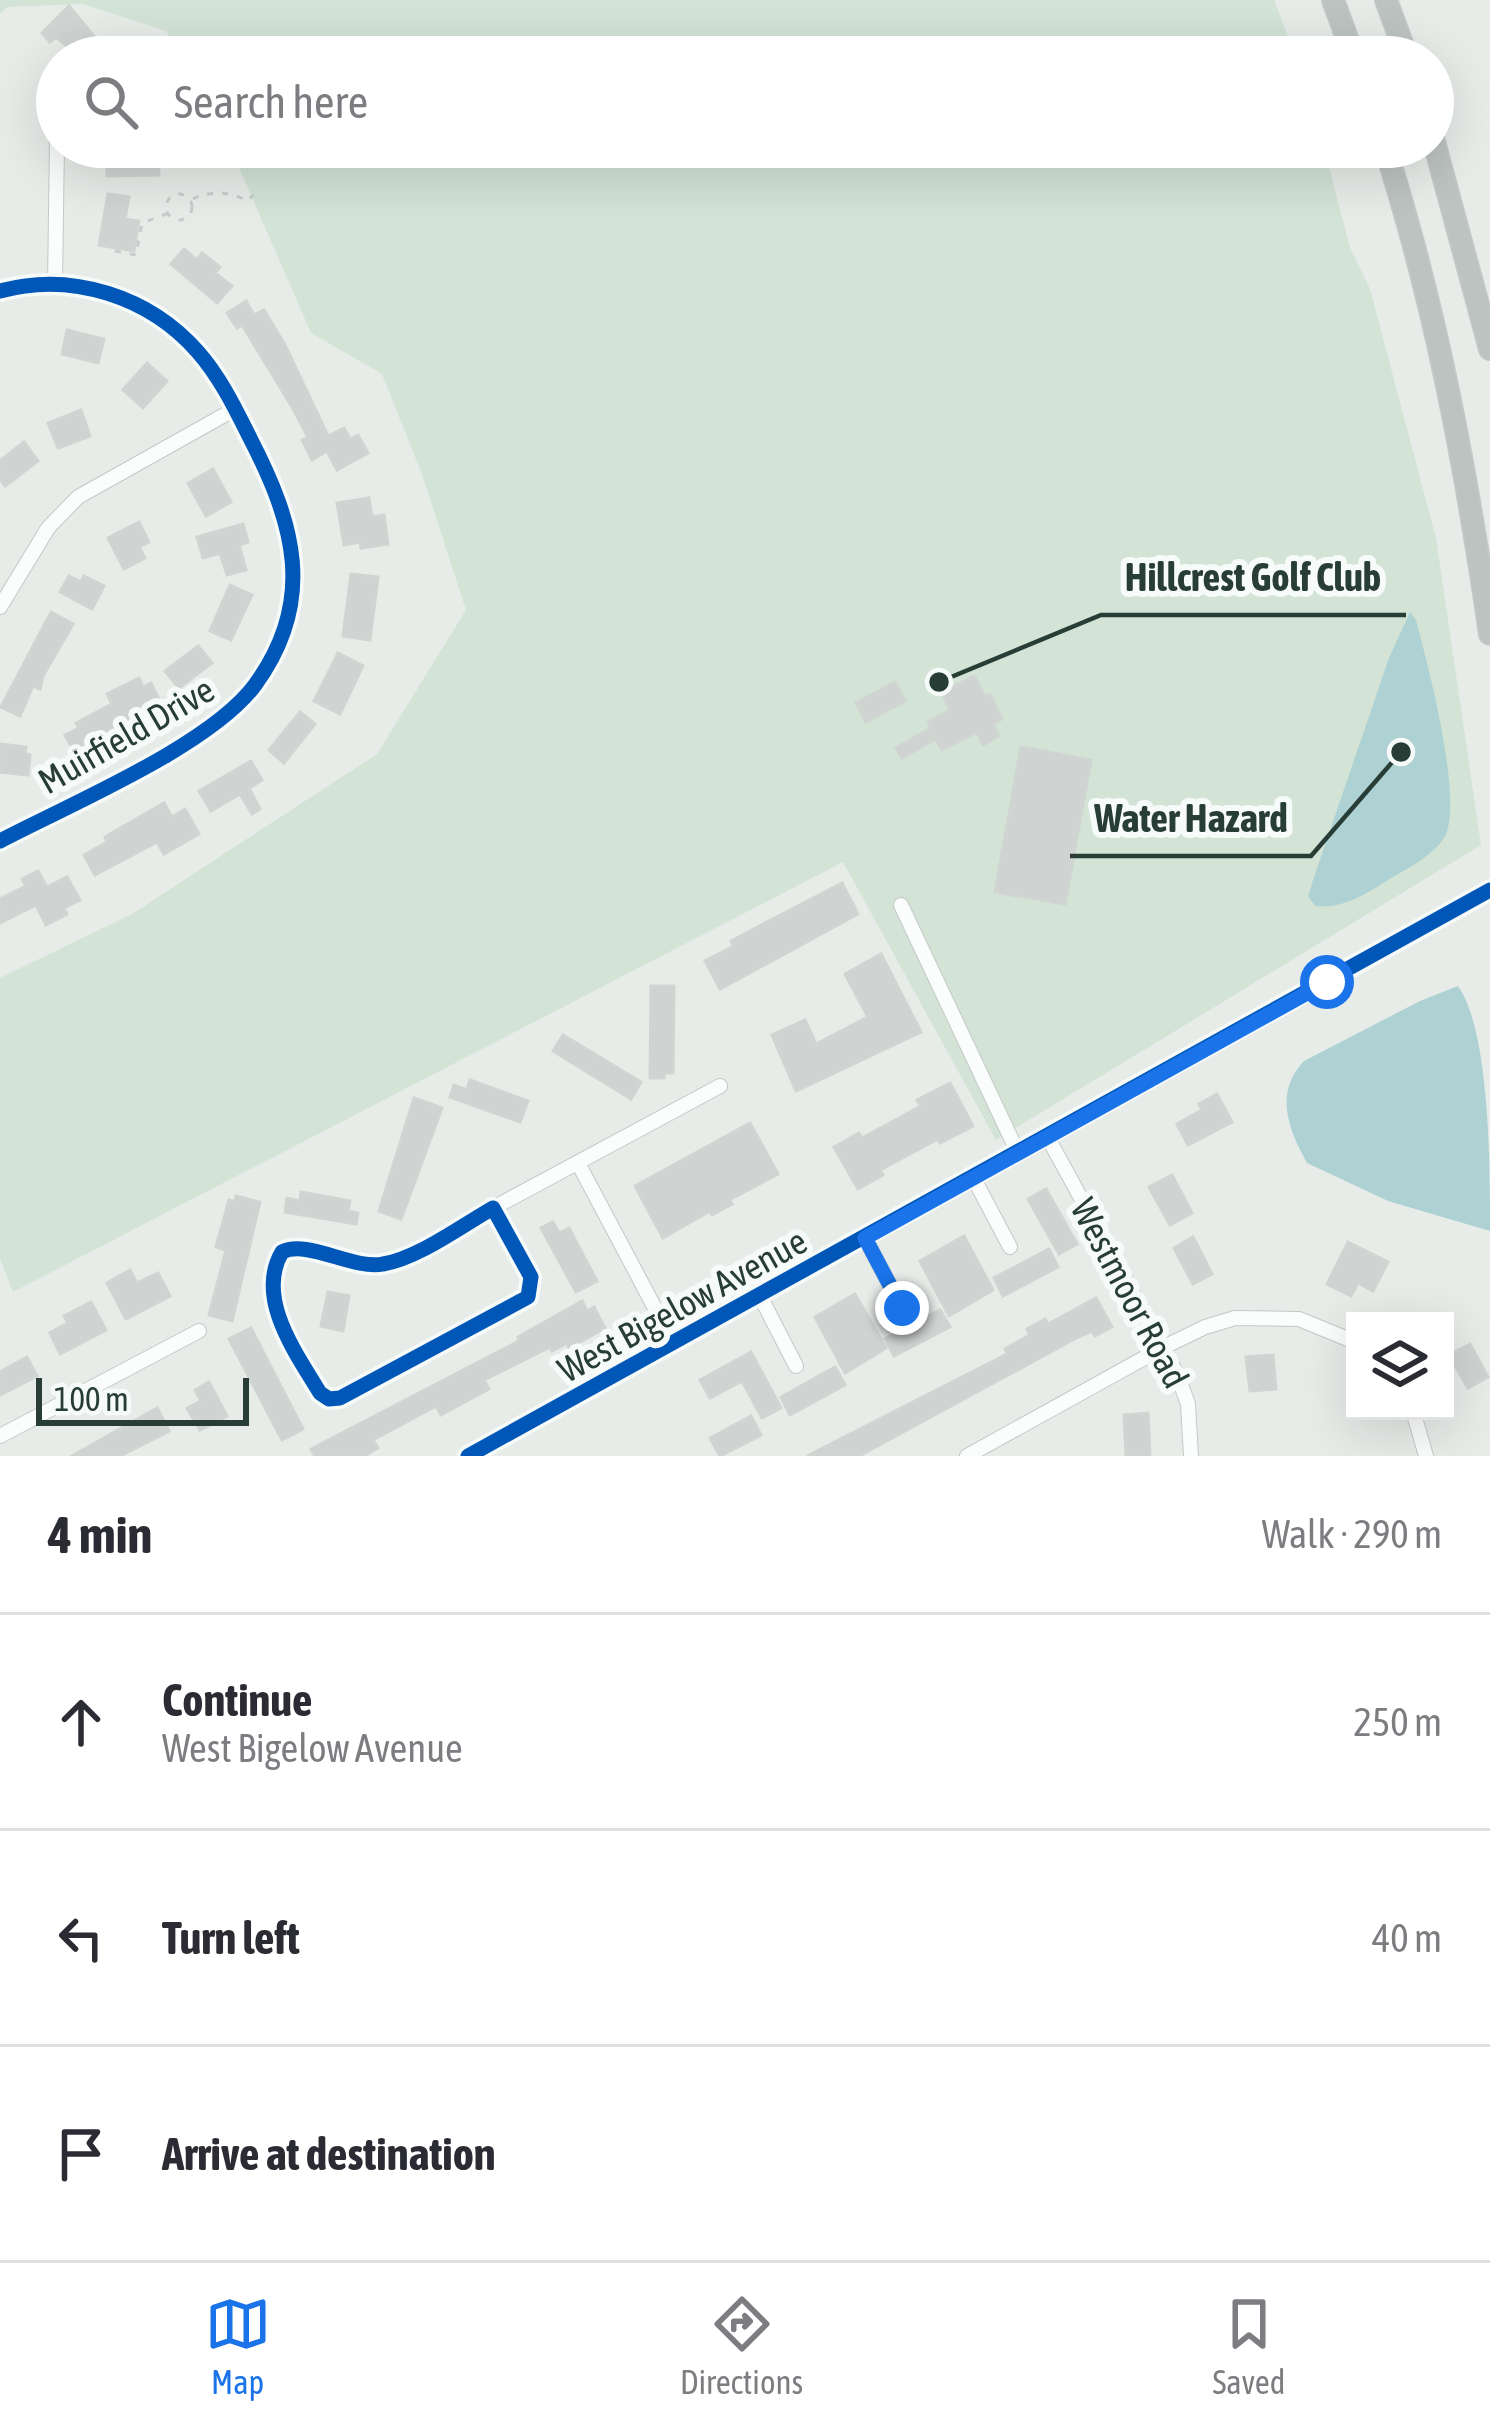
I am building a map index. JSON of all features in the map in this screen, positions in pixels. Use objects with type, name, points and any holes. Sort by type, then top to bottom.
[{"type":"highway","points":[[1334,0],[1347,36]]},
{"type":"highway","points":[[1386,0],[1399,36]]},
{"type":"highway","points":[[1391,168],[1440,346],[1490,634]]},
{"type":"highway","points":[[1441,168],[1490,350]]},
{"type":"street","points":[[55,284],[57,168]]},
{"type":"street","name":"Muirfield Drive","points":[[0,291],[55,284],[110,294],[168,323],[212,369],[235,409],[281,501],[292,543],[290,607],[266,667],[241,702],[199,736],[0,841]]},
{"type":"street","points":[[0,607],[48,528],[78,497],[235,409]]},
{"type":"street","name":"West Bigelow Avenue","points":[[469,1456],[1490,890]]},
{"type":"street","points":[[901,905],[1018,1153]]},
{"type":"street","points":[[493,1208],[531,1277],[528,1298],[340,1398],[324,1397],[274,1306],[272,1277],[282,1252],[296,1248],[369,1266],[390,1263],[719,1086]]},
{"type":"street","name":"Westmoor Road","points":[[1047,1136],[1164,1347],[1188,1404],[1191,1456]]},
{"type":"street","points":[[578,1163],[674,1344]]},
{"type":"street","points":[[973,1178],[1010,1247]]},
{"type":"street","points":[[865,1238],[902,1308]]},
{"type":"street","points":[[760,1296],[796,1366]]},
{"type":"street","points":[[967,1456],[1205,1327],[1256,1315],[1319,1324],[1346,1338]]},
{"type":"street","points":[[0,1436],[199,1331]]},
{"type":"street","points":[[1415,1420],[1426,1456]]},
{"type":"path","points":[[191,200],[180,194],[170,196],[166,202],[173,220],[187,218],[191,200],[201,194],[238,194],[247,201],[254,196]]},
{"type":"path","points":[[115,251],[136,255],[142,223],[170,212]]},
{"type":"green space","points":[[0,0],[1274,0],[1288,36],[169,36],[166,31],[83,4],[7,7],[0,14]]},
{"type":"green space","points":[[239,168],[1329,168],[1350,248],[1370,289],[1436,538],[1481,845],[996,1140],[843,862],[13,1292],[0,1259],[0,978],[132,914],[377,754],[466,610],[422,474],[382,374],[311,333]]},
{"type":"water","points":[[1410,612],[1428,667],[1447,765],[1449,821],[1444,838],[1420,860],[1366,894],[1337,905],[1316,906],[1308,897],[1314,877],[1389,658]]},
{"type":"water","points":[[1458,986],[1469,1007],[1482,1067],[1490,1231],[1388,1201],[1307,1163],[1287,1111],[1289,1085],[1304,1061]]},
{"type":"building","points":[[69,6],[94,36],[45,36],[42,33]]},
{"type":"building","points":[[107,168],[159,168],[159,175],[107,176]]},
{"type":"building","points":[[108,194],[129,197],[125,219],[139,221],[134,251],[99,245]]},
{"type":"building","points":[[184,249],[197,260],[202,253],[220,267],[215,273],[232,286],[217,303],[171,264]]},
{"type":"building","points":[[246,301],[254,315],[264,310],[328,436],[344,428],[350,439],[358,435],[368,453],[337,470],[327,451],[312,460],[302,440],[308,437],[292,407],[242,325],[237,328],[227,313]]},
{"type":"building","points":[[67,330],[104,339],[98,363],[62,354]]},
{"type":"building","points":[[147,363],[167,381],[143,408],[123,390]]},
{"type":"building","points":[[81,410],[90,436],[58,448],[48,423]]},
{"type":"building","points":[[24,442],[38,461],[5,486],[0,461]]},
{"type":"building","points":[[213,469],[231,502],[206,516],[188,483]]},
{"type":"building","points":[[369,498],[372,517],[384,515],[388,544],[344,545],[337,503]]},
{"type":"building","points":[[139,522],[149,542],[139,547],[145,558],[124,569],[108,538]]},
{"type":"building","points":[[243,524],[248,542],[239,545],[246,570],[227,575],[220,553],[203,558],[197,537]]},
{"type":"building","points":[[351,574],[378,577],[370,640],[343,636]]},
{"type":"building","points":[[69,576],[81,582],[84,576],[104,586],[92,609],[60,592]]},
{"type":"building","points":[[230,585],[252,595],[231,640],[210,631]]},
{"type":"building","points":[[51,612],[73,624],[40,689],[33,686],[20,716],[1,707]]},
{"type":"building","points":[[198,646],[212,663],[179,688],[165,671]]},
{"type":"building","points":[[338,653],[363,666],[340,714],[314,701]]},
{"type":"building","points":[[974,676],[1002,719],[993,724],[999,736],[983,745],[977,732],[942,750],[936,739],[902,758],[896,748],[931,728],[928,722],[950,710],[942,693]]},
{"type":"building","points":[[139,678],[143,687],[151,683],[162,706],[73,750],[65,735],[79,728],[76,723],[112,704],[107,694]]},
{"type":"building","points":[[895,682],[905,701],[866,722],[856,703]]},
{"type":"building","points":[[300,712],[315,724],[284,763],[269,750]]},
{"type":"building","points":[[0,744],[26,747],[28,775],[0,772]]},
{"type":"building","points":[[1021,747],[1091,760],[1065,904],[995,892]]},
{"type":"building","points":[[251,761],[262,780],[249,788],[260,809],[252,814],[240,794],[211,811],[199,791]]},
{"type":"building","points":[[164,803],[172,817],[185,809],[199,834],[164,854],[157,842],[95,875],[84,855],[107,842],[105,837]]},
{"type":"building","points":[[38,871],[47,887],[67,877],[80,900],[46,925],[36,905],[0,923],[0,899],[26,886],[22,879]]},
{"type":"building","points":[[842,883],[858,914],[720,989],[705,961],[734,946],[731,941]]},
{"type":"building","points":[[881,954],[921,1032],[796,1091],[772,1035],[805,1020],[816,1044],[868,1017],[845,974]]},
{"type":"building","points":[[651,986],[674,986],[673,1073],[664,1073],[664,1078],[650,1078]]},
{"type":"building","points":[[563,1035],[641,1082],[631,1099],[553,1051]]},
{"type":"building","points":[[470,1080],[528,1101],[520,1122],[450,1097],[454,1085],[467,1090]]},
{"type":"building","points":[[950,1083],[973,1126],[880,1170],[883,1175],[858,1189],[834,1147],[859,1133],[862,1138],[921,1106],[917,1100]]},
{"type":"building","points":[[1217,1094],[1232,1122],[1188,1145],[1177,1124],[1202,1110],[1199,1104]]},
{"type":"building","points":[[414,1098],[442,1108],[401,1219],[379,1211]]},
{"type":"building","points":[[750,1123],[778,1174],[729,1200],[732,1204],[663,1238],[635,1186]]},
{"type":"building","points":[[1172,1175],[1192,1213],[1170,1225],[1149,1187]]},
{"type":"building","points":[[1046,1189],[1077,1244],[1059,1254],[1028,1199]]},
{"type":"building","points":[[301,1192],[350,1201],[348,1211],[358,1213],[356,1224],[285,1212],[287,1198],[300,1201]]},
{"type":"building","points":[[236,1196],[260,1202],[232,1321],[209,1315],[226,1250],[216,1247],[229,1200],[235,1202]]},
{"type":"building","points":[[553,1222],[559,1233],[569,1228],[597,1281],[576,1292],[541,1228]]},
{"type":"building","points":[[964,1236],[993,1290],[949,1316],[920,1261]]},
{"type":"building","points":[[1193,1237],[1212,1274],[1193,1284],[1174,1248]]},
{"type":"building","points":[[1348,1242],[1388,1262],[1373,1291],[1358,1283],[1351,1296],[1327,1284]]},
{"type":"building","points":[[1049,1249],[1058,1267],[1003,1296],[994,1278]]},
{"type":"building","points":[[130,1270],[137,1283],[158,1273],[170,1296],[126,1319],[107,1283]]},
{"type":"building","points":[[328,1292],[349,1296],[343,1331],[321,1326]]},
{"type":"building","points":[[855,1294],[886,1348],[845,1373],[815,1317]]},
{"type":"building","points":[[1096,1298],[1112,1327],[1095,1336],[1092,1331],[1078,1337],[859,1456],[807,1456],[1007,1354],[1005,1349],[1030,1335],[1027,1329],[1045,1319],[1048,1324]]},
{"type":"building","points":[[582,1301],[587,1311],[594,1307],[605,1328],[569,1348],[567,1343],[552,1351],[550,1347],[484,1380],[489,1389],[441,1415],[436,1406],[373,1440],[378,1448],[364,1456],[315,1456],[311,1449],[519,1341],[518,1337]]},
{"type":"building","points":[[91,1302],[106,1330],[60,1354],[50,1333],[68,1323],[64,1316]]},
{"type":"building","points":[[940,1310],[950,1327],[894,1356],[885,1339]]},
{"type":"building","points":[[251,1328],[303,1429],[282,1440],[229,1339]]},
{"type":"building","points":[[1470,1344],[1488,1377],[1468,1388],[1454,1364],[1454,1352]]},
{"type":"building","points":[[751,1352],[781,1408],[762,1418],[742,1381],[710,1398],[700,1380]]},
{"type":"building","points":[[1273,1355],[1276,1389],[1250,1391],[1246,1357]]},
{"type":"building","points":[[27,1357],[37,1376],[0,1395],[0,1372]]},
{"type":"building","points":[[835,1367],[845,1385],[790,1415],[781,1397]]},
{"type":"building","points":[[209,1382],[227,1416],[200,1430],[187,1408],[201,1401],[195,1390]]},
{"type":"building","points":[[157,1408],[169,1431],[120,1456],[72,1456]]},
{"type":"building","points":[[1148,1413],[1150,1456],[1126,1456],[1124,1415]]},
{"type":"building","points":[[751,1416],[761,1435],[720,1456],[710,1438]]},
{"type":"cycle path","points":[[0,291],[55,284],[108,293],[157,316],[179,333],[198,352],[233,404],[278,500],[292,562],[287,622],[255,685],[234,708],[137,772],[0,841]]},
{"type":"cycle path","points":[[468,1456],[1490,890]]},
{"type":"cycle path","points":[[493,1208],[531,1277],[528,1297],[340,1398],[329,1399],[320,1393],[290,1343],[276,1306],[273,1288],[282,1252],[304,1249],[358,1263],[383,1264],[425,1249],[493,1208]]},
{"type":"place","name":"Hillcrest Golf Club","points":[[939,682]]},
{"type":"place","name":"Water Hazard","points":[[1401,752]]},
{"type":"route","points":[[902,1308],[865,1238],[1327,982]]}]
